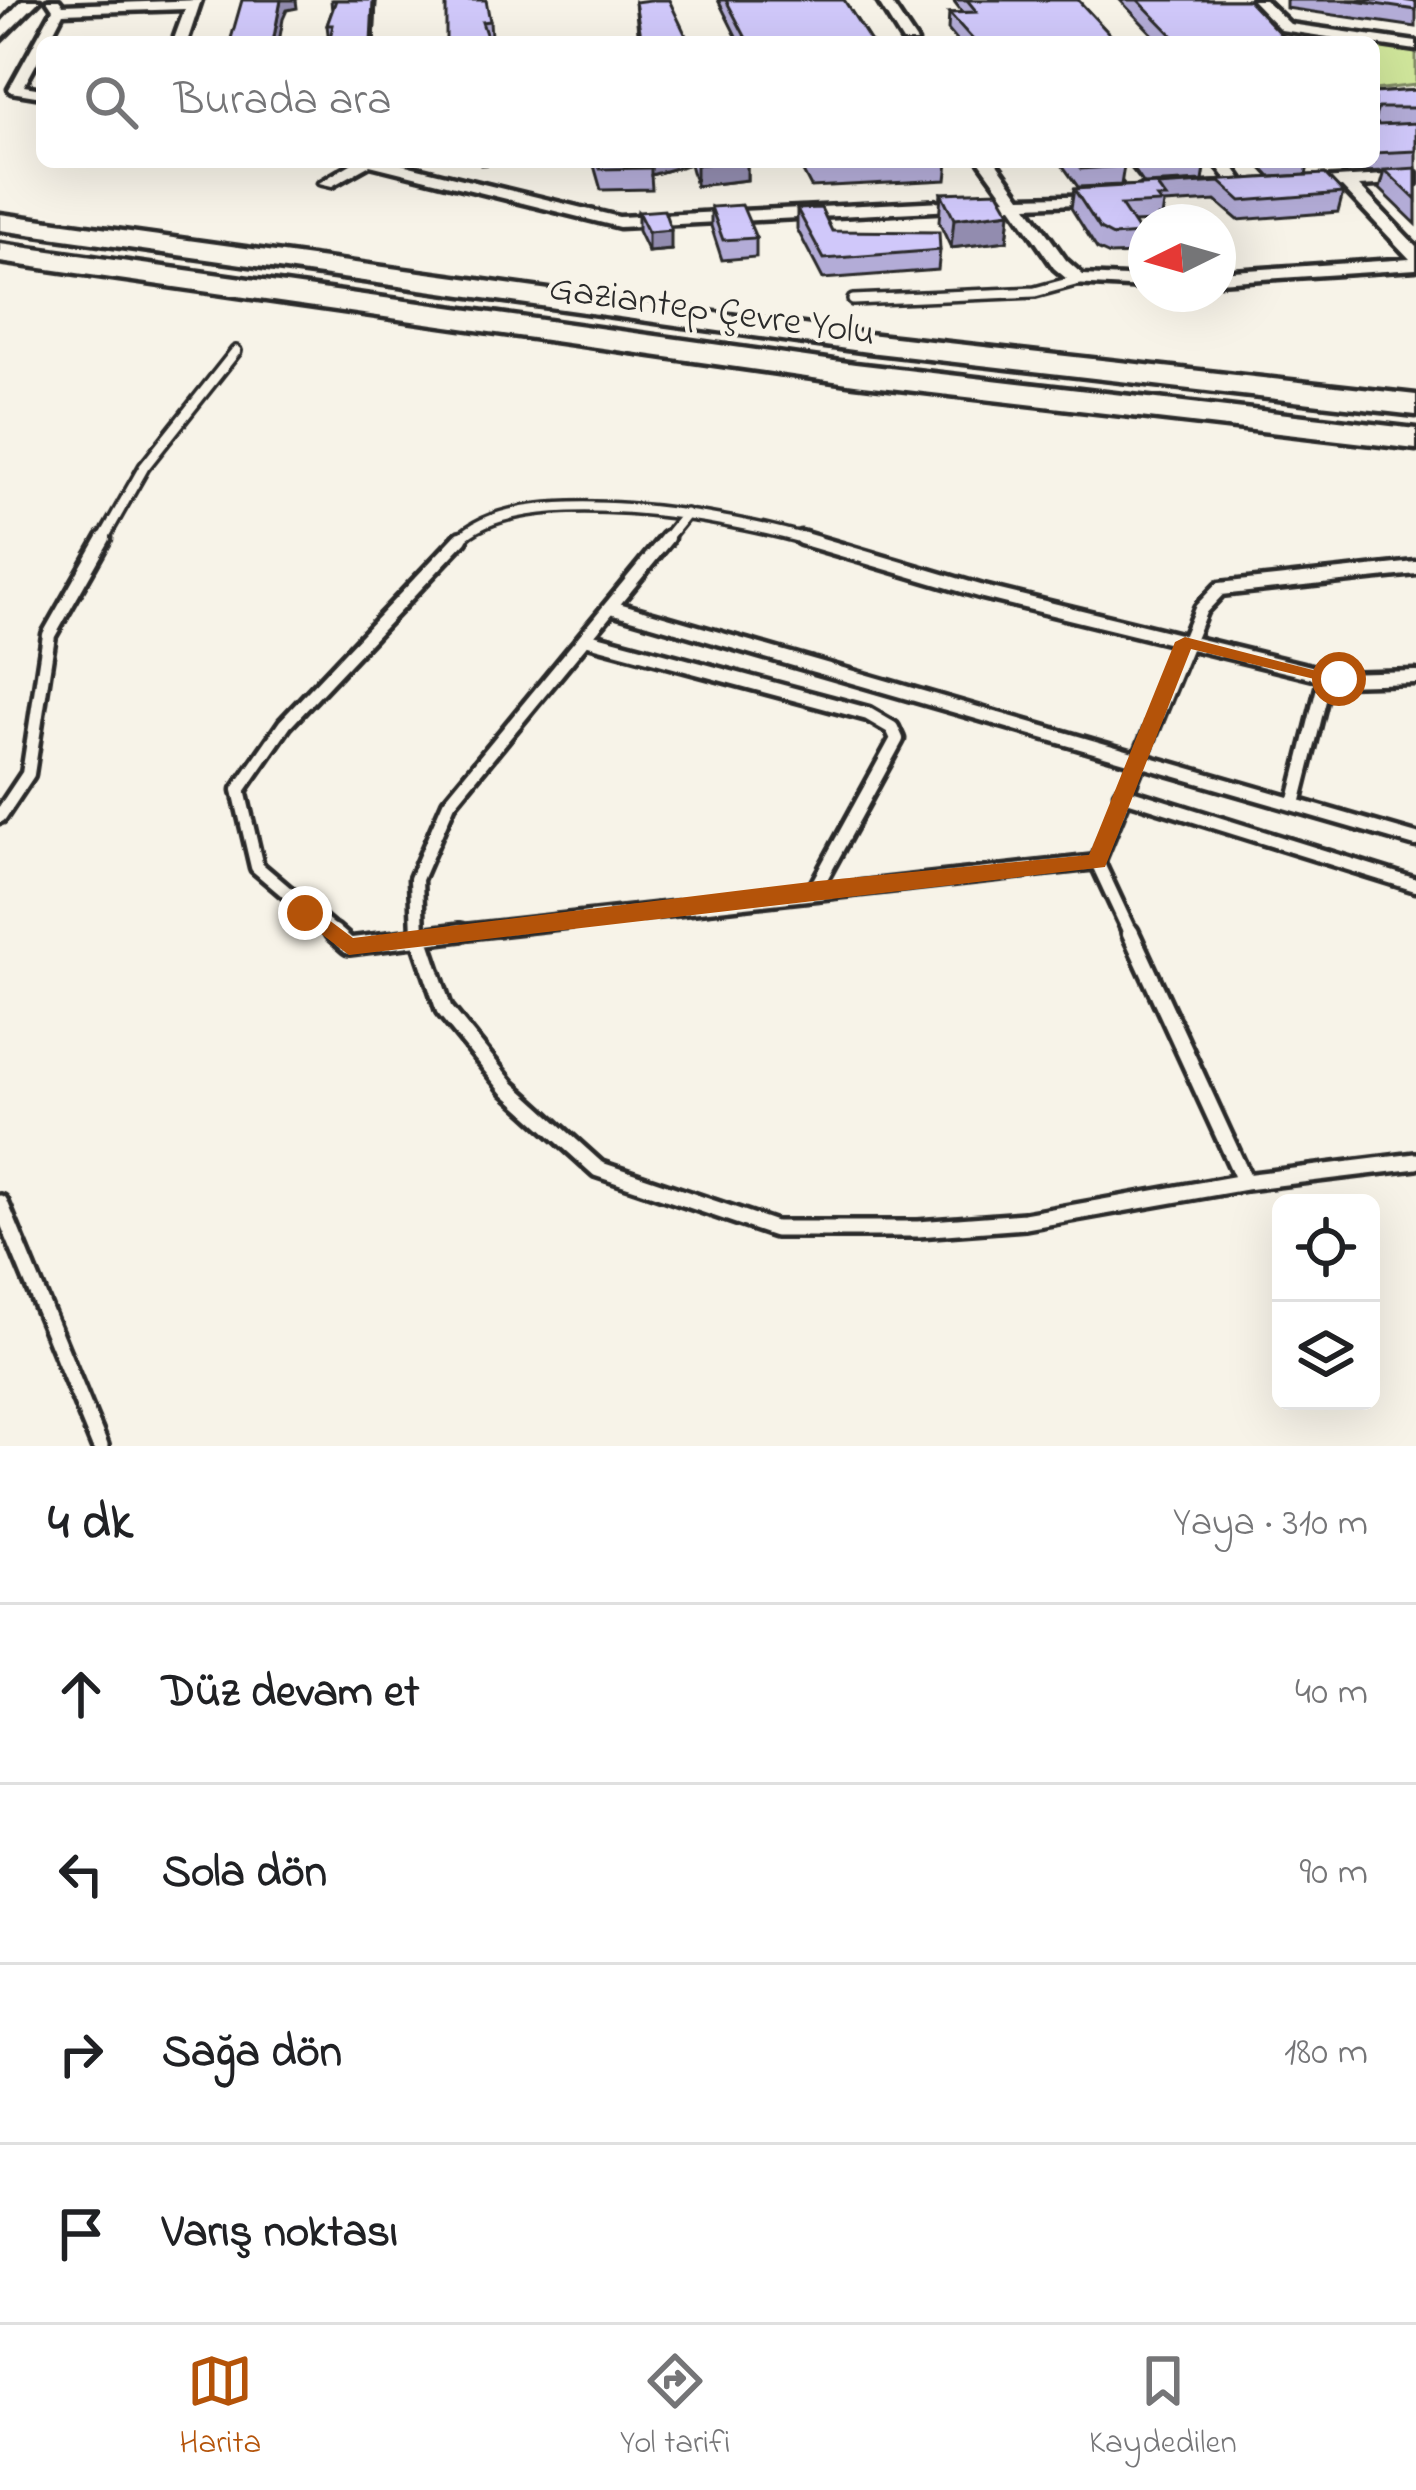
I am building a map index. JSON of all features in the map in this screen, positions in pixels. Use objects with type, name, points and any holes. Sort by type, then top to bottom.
[{"type":"highway","name":"Gaziantep Çevre Yolu","points":[[0,222],[845,340],[1416,405]]},
{"type":"highway","name":"Gaziantep Çevre Yolu","points":[[0,253],[855,374],[1416,439]]},
{"type":"main road","points":[[0,11],[10,0]]},
{"type":"main road","points":[[0,35],[31,0]]},
{"type":"street","points":[[883,0],[906,36]]},
{"type":"street","points":[[1258,0],[1296,36]]},
{"type":"street","points":[[41,36],[56,4],[195,3],[182,36]]},
{"type":"street","points":[[1286,27],[1348,36]]},
{"type":"street","points":[[1380,41],[1416,46]]},
{"type":"street","points":[[36,46],[16,89],[36,92]]},
{"type":"street","points":[[328,183],[357,168]]},
{"type":"street","points":[[394,168],[619,222],[1155,195]]},
{"type":"street","points":[[992,168],[1060,263],[1079,280],[1128,282]]},
{"type":"street","points":[[1121,168],[1132,182]]},
{"type":"street","points":[[1226,168],[1241,189]]},
{"type":"street","points":[[1283,186],[1416,178]]},
{"type":"street","points":[[1346,182],[1416,260]]},
{"type":"street","points":[[1220,190],[1262,188]]},
{"type":"street","points":[[1236,275],[1416,260]]},
{"type":"lane","points":[[853,300],[1035,292],[1079,280]]},
{"type":"lane","points":[[0,816],[28,774],[49,635],[144,467],[236,351]]},
{"type":"lane","points":[[1097,862],[815,889],[349,946],[305,913],[257,867],[239,790],[285,724],[472,526],[522,510],[742,520],[983,592],[1326,676],[1416,677]]},
{"type":"lane","points":[[686,514],[449,803],[416,879],[418,939],[444,1009],[508,1088],[598,1169],[775,1228],[918,1229],[1025,1221],[1245,1182],[1416,1161]]},
{"type":"lane","points":[[1245,1182],[1097,862],[1185,642],[1201,609],[1220,589],[1416,568]]},
{"type":"lane","points":[[610,607],[1416,840]]},
{"type":"lane","points":[[585,638],[868,714],[892,728],[897,739],[815,889]]},
{"type":"lane","points":[[1294,804],[1326,676]]},
{"type":"lane","points":[[1121,793],[1416,885]]},
{"type":"lane","points":[[0,1203],[100,1446]]},
{"type":"green space","points":[[1380,46],[1416,52],[1416,85],[1380,89]]},
{"type":"building","points":[[242,0],[281,0],[274,36],[232,36]]},
{"type":"building","points":[[336,0],[373,0],[371,36],[330,36],[333,25],[327,25]]},
{"type":"building","points":[[446,0],[486,0],[490,21],[482,22],[487,36],[446,36]]},
{"type":"building","points":[[669,0],[686,36],[641,36],[635,2]]},
{"type":"building","points":[[726,0],[844,0],[867,36],[745,36]]},
{"type":"building","points":[[967,0],[1078,0],[1111,36],[970,36],[949,13],[977,12]]},
{"type":"building","points":[[1138,0],[1248,0],[1282,36],[1244,35],[1173,36]]},
{"type":"building","points":[[1348,0],[1416,2],[1416,10]]},
{"type":"building","points":[[1416,90],[1416,108],[1380,108],[1380,93]]},
{"type":"building","points":[[1416,123],[1416,151],[1380,153],[1380,125]]},
{"type":"building","points":[[1416,168],[1416,200],[1385,170]]},
{"type":"building","points":[[1325,174],[1343,193],[1241,201],[1220,182],[1157,186],[1166,198],[1157,198],[1161,203],[1121,205],[1128,216],[1128,235],[1113,236],[1100,229],[1074,189]]},
{"type":"building","points":[[998,191],[1010,212],[954,219],[941,193]]},
{"type":"building","points":[[742,205],[756,238],[723,240],[711,207]]},
{"type":"building","points":[[821,208],[832,231],[939,232],[940,250],[824,259],[797,209]]},
{"type":"building","points":[[664,210],[671,230],[648,232],[638,212]]},
{"type":"route","points":[[305,913],[349,946],[818,889],[1097,862],[1185,642],[1339,679]]}]
